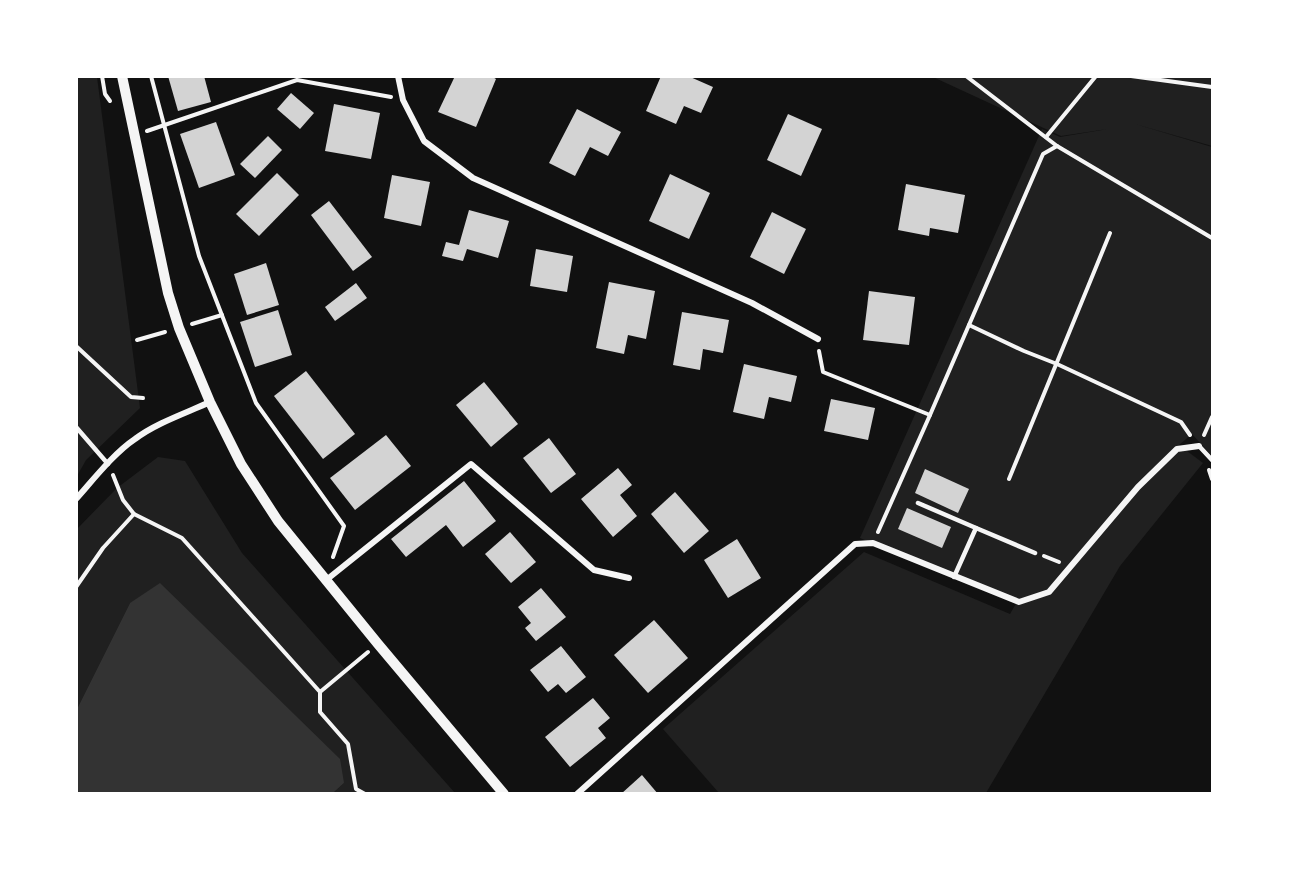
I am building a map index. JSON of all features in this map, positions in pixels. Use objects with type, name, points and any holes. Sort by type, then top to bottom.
[{"type":"street","points":[[122,76],[168,293],[179,328],[210,402],[241,464],[278,521],[325,581],[504,794]]},
{"type":"street","points":[[398,76],[403,100],[424,141],[474,178],[752,303],[818,339]]},
{"type":"street","points":[[76,499],[134,439],[210,402]]},
{"type":"street","points":[[577,794],[855,544],[873,543],[1019,602],[1049,592],[1138,487],[1177,449],[1199,446]]},
{"type":"street","points":[[325,581],[471,464],[594,570],[629,578]]},
{"type":"lane","points":[[76,427],[108,464]]},
{"type":"lane","points":[[1199,446],[1212,460]]},
{"type":"lane","points":[[918,503],[1035,553]]},
{"type":"lane","points":[[954,577],[976,528]]},
{"type":"path","points":[[102,76],[105,94]]},
{"type":"path","points":[[151,76],[199,256],[256,403],[344,526]]},
{"type":"path","points":[[966,76],[1057,146],[1212,238]]},
{"type":"path","points":[[1046,137],[1096,76]]},
{"type":"path","points":[[1132,77],[1212,87]]},
{"type":"path","points":[[135,135],[297,80],[403,100]]},
{"type":"path","points":[[873,543],[1043,154],[1057,146]]},
{"type":"path","points":[[1009,479],[1110,234]]},
{"type":"path","points":[[969,325],[1181,422],[1199,446],[1212,417]]},
{"type":"path","points":[[818,339],[823,372],[930,414]]},
{"type":"path","points":[[76,346],[131,397],[143,398]]},
{"type":"path","points":[[108,464],[123,500],[134,514],[182,538],[320,692],[320,712],[348,744],[356,789],[365,794]]},
{"type":"path","points":[[76,587],[103,548],[134,514]]},
{"type":"path","points":[[1035,553],[1071,566]]},
{"type":"path","points":[[320,692],[378,644]]},
{"type":"shaded area","points":[[77,77],[97,77],[140,408],[86,460],[77,476]]},
{"type":"shaded area","points":[[933,77],[1212,77],[1212,146],[1135,124],[1212,147],[1212,456],[1192,434],[1179,445],[1203,463],[1120,566],[986,793],[719,793],[663,729],[864,552],[1010,614],[1018,600],[954,577],[860,538],[1042,129],[1060,137],[1108,129],[1061,136]]},
{"type":"shaded area","points":[[158,457],[185,461],[242,553],[455,793],[333,793],[344,783],[130,603],[77,709],[77,529],[117,488]]},
{"type":"shaded area","points":[[160,583],[340,759],[344,783],[333,793],[77,793],[77,709],[130,603]]},
{"type":"building","points":[[168,76],[204,76],[211,102],[178,111]]},
{"type":"building","points":[[455,76],[491,76],[496,79],[476,127],[438,112]]},
{"type":"building","points":[[661,76],[688,76],[713,87],[701,113],[684,106],[676,124],[646,111]]},
{"type":"building","points":[[291,93],[314,113],[300,129],[277,109]]},
{"type":"building","points":[[334,104],[380,113],[371,159],[325,151]]},
{"type":"building","points":[[577,109],[621,132],[608,156],[590,147],[575,176],[549,163]]},
{"type":"building","points":[[788,114],[822,129],[801,176],[767,160]]},
{"type":"building","points":[[216,122],[235,175],[199,188],[180,134]]},
{"type":"building","points":[[268,136],[282,150],[255,178],[240,164]]},
{"type":"building","points":[[277,173],[299,195],[259,236],[236,214]]},
{"type":"building","points":[[670,174],[710,193],[689,239],[649,221]]},
{"type":"building","points":[[392,175],[430,182],[421,226],[384,218]]},
{"type":"building","points":[[906,184],[965,195],[958,233],[930,228],[929,236],[898,230]]},
{"type":"building","points":[[329,201],[372,257],[353,271],[311,215]]},
{"type":"building","points":[[469,210],[509,221],[498,258],[467,249],[463,261],[442,256],[446,242],[459,245]]},
{"type":"building","points":[[772,212],[806,229],[784,274],[750,257]]},
{"type":"building","points":[[536,249],[573,256],[567,292],[530,286]]},
{"type":"building","points":[[266,263],[279,305],[247,315],[234,274]]},
{"type":"building","points":[[609,282],[655,291],[646,339],[628,335],[624,354],[596,348]]},
{"type":"building","points":[[356,283],[367,298],[335,321],[325,307]]},
{"type":"building","points":[[869,291],[915,297],[909,345],[863,340]]},
{"type":"building","points":[[278,310],[292,355],[255,367],[240,322]]},
{"type":"building","points":[[682,312],[729,320],[723,353],[703,349],[700,370],[673,365]]},
{"type":"building","points":[[744,364],[797,376],[791,402],[769,397],[764,419],[733,412]]},
{"type":"building","points":[[306,371],[355,434],[323,459],[274,396]]},
{"type":"building","points":[[484,382],[518,424],[491,447],[456,405]]},
{"type":"building","points":[[831,399],[875,408],[868,440],[824,431]]},
{"type":"building","points":[[386,435],[411,466],[355,510],[330,478]]},
{"type":"building","points":[[549,438],[576,474],[551,493],[523,458]]},
{"type":"building","points":[[618,468],[632,485],[620,495],[637,516],[613,537],[581,499]]},
{"type":"building","points":[[925,469],[969,489],[958,513],[915,493]]},
{"type":"building","points":[[464,481],[496,521],[463,547],[446,525],[406,557],[391,539]]},
{"type":"building","points":[[675,492],[709,531],[684,553],[651,514]]},
{"type":"building","points":[[907,508],[951,527],[942,548],[898,529]]},
{"type":"building","points":[[510,532],[536,562],[511,583],[485,554]]},
{"type":"building","points":[[737,539],[761,578],[728,598],[704,560]]},
{"type":"building","points":[[541,588],[566,617],[536,641],[525,628],[531,623],[518,607]]},
{"type":"building","points":[[654,620],[688,658],[648,693],[614,655]]},
{"type":"building","points":[[561,646],[586,677],[566,693],[558,684],[548,692],[530,670]]},
{"type":"building","points":[[593,698],[610,718],[598,728],[606,738],[570,767],[545,737]]},
{"type":"building","points":[[642,775],[658,794],[621,794]]}]
